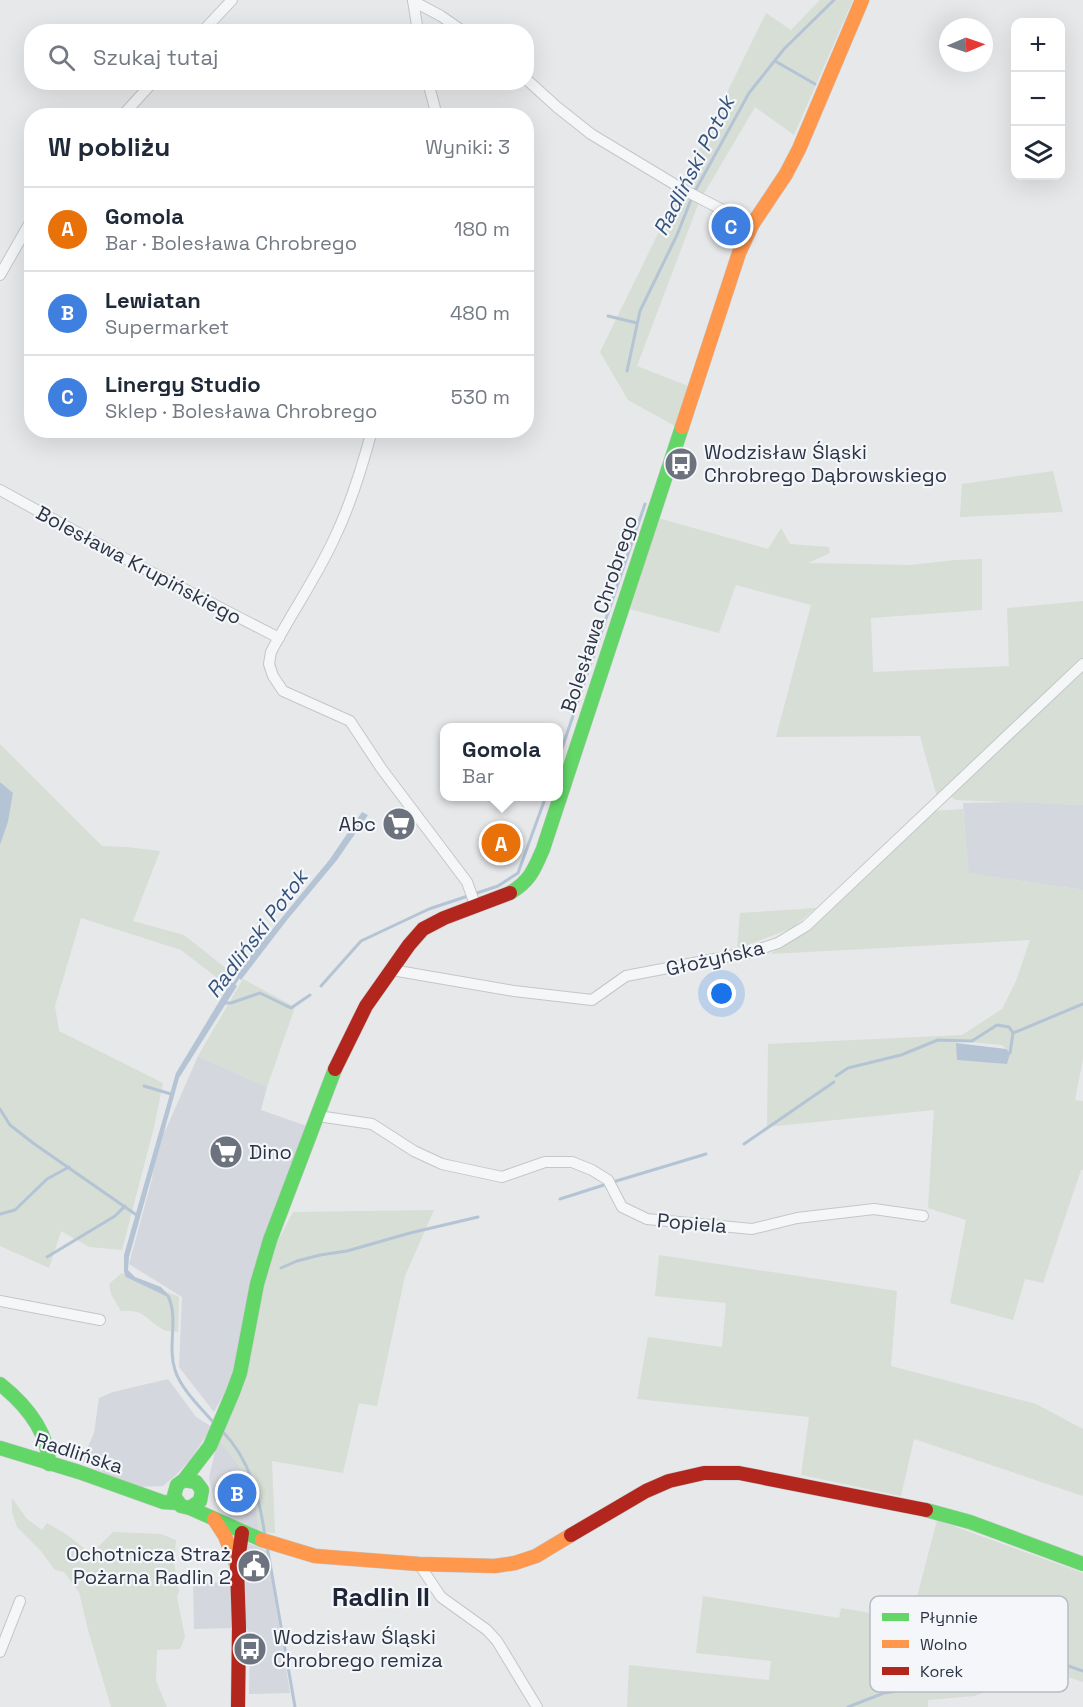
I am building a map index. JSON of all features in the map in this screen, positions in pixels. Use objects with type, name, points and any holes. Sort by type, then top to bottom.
[{"type":"street","points":[[210,24],[232,0]]},
{"type":"street","name":"Bolesława Chrobrego","points":[[563,788],[739,254],[752,225],[786,174],[799,149],[862,0]]},
{"type":"street","points":[[413,1],[417,24]]},
{"type":"street","points":[[413,1],[452,24]]},
{"type":"street","points":[[534,85],[591,134],[684,190],[752,225]]},
{"type":"street","points":[[129,108],[146,90]]},
{"type":"street","points":[[430,90],[435,108]]},
{"type":"street","points":[[0,275],[24,233]]},
{"type":"street","points":[[370,438],[363,466],[333,542],[271,652],[269,664],[273,676],[283,691],[350,721],[381,768],[467,882],[473,898]]},
{"type":"street","name":"Bolesława Krupińskiego","points":[[0,490],[279,638]]},
{"type":"street","name":"Głożyńska","points":[[392,970],[514,991],[592,1000],[626,976],[751,952],[778,943],[806,926],[1083,664]]},
{"type":"street","name":"Bolesława Chrobrego","points":[[202,1490],[212,1442],[240,1374],[257,1284],[270,1240],[348,1037],[366,1006],[423,929],[473,898],[506,896],[525,884],[534,871],[543,849],[559,801]]},
{"type":"street","name":"Popiela","points":[[318,1116],[372,1124],[414,1151],[442,1164],[502,1178],[545,1162],[572,1162],[592,1170],[610,1184],[622,1207],[647,1219],[752,1228],[797,1218],[874,1209],[923,1216]]},
{"type":"street","points":[[0,1301],[100,1320]]},
{"type":"street","points":[[0,1383],[24,1407],[46,1441],[49,1464]]},
{"type":"street","name":"Bolesława Chrobrego","points":[[180,1484],[212,1442]]},
{"type":"street","name":"Radlińska","points":[[0,1448],[163,1502],[184,1505],[243,1533],[315,1556],[469,1566],[515,1563],[536,1556],[654,1488],[685,1476],[721,1472],[765,1477],[915,1507],[970,1522],[1083,1564]]},
{"type":"street","points":[[147,1496],[180,1484],[196,1482],[243,1533],[237,1567],[238,1707]]},
{"type":"street","points":[[180,1484],[174,1496],[184,1505],[200,1501],[202,1490]]},
{"type":"street","points":[[213,1519],[225,1536],[237,1567]]},
{"type":"street","points":[[419,1564],[441,1597],[487,1630],[537,1707]]},
{"type":"street","points":[[0,1652],[20,1601]]},
{"type":"shaded area","points":[[820,0],[853,0],[794,135],[755,107],[699,202],[637,366],[688,386],[675,426],[628,400],[600,352],[766,13],[791,30]]},
{"type":"shaded area","points":[[1053,471],[1063,512],[960,517],[962,484]]},
{"type":"shaded area","points":[[658,518],[768,549],[781,528],[790,544],[829,547],[830,553],[808,563],[910,565],[982,559],[982,610],[871,618],[873,672],[1009,666],[1007,608],[1083,601],[1083,658],[937,797],[920,736],[776,737],[811,605],[736,585],[719,633],[630,609]]},
{"type":"shaded area","points":[[1083,672],[1083,805],[956,800],[950,796]]},
{"type":"shaded area","points":[[0,744],[102,846],[160,851],[133,921],[184,935],[232,973],[224,983],[181,950],[81,918],[55,1006],[59,1031],[163,1083],[122,1250],[89,1247],[61,1231],[49,1268],[0,1246],[0,845],[8,822],[13,793],[0,782]]},
{"type":"shaded area","points":[[1020,802],[1083,805],[1083,890],[968,873],[963,803]]},
{"type":"shaded area","points":[[963,809],[969,873],[1083,890],[1083,1059],[1075,1100],[1083,1101],[1083,1170],[1081,1170],[1043,1283],[1025,1279],[1013,1320],[950,1303],[966,1220],[928,1208],[934,1110],[767,1127],[768,1044],[962,1035],[1002,1009],[1016,981],[1030,940],[770,954],[814,926],[935,811]],"holes":[[[958,1041],[1002,1045],[1006,1049],[1004,1064],[956,1043]]]},
{"type":"shaded area","points":[[816,908],[792,928],[737,949],[740,913]]},
{"type":"shaded area","points":[[243,979],[295,1007],[267,1087],[198,1056]]},
{"type":"shaded area","points":[[198,1056],[267,1087],[261,1110],[307,1126],[232,1379],[214,1412],[179,1367],[182,1297],[129,1264],[152,1179],[158,1142],[167,1127]]},
{"type":"shaded area","points":[[434,1210],[405,1276],[377,1406],[359,1403],[343,1473],[272,1461],[275,1533],[259,1532],[255,1501],[238,1464],[218,1439],[241,1384],[272,1252],[293,1212]]},
{"type":"shaded area","points":[[659,1255],[897,1291],[891,1366],[1036,1404],[1083,1429],[1083,1496],[914,1439],[901,1496],[801,1475],[809,1417],[637,1399],[648,1337],[722,1347],[726,1303],[655,1296]]},
{"type":"shaded area","points":[[122,1273],[179,1297],[178,1332],[164,1330],[141,1313],[121,1311],[111,1294],[109,1284]]},
{"type":"shaded area","points":[[168,1379],[196,1417],[212,1427],[190,1460],[176,1475],[163,1486],[137,1487],[79,1460],[84,1456],[94,1433],[99,1398],[113,1392]]},
{"type":"shaded area","points":[[218,1439],[238,1464],[255,1501],[259,1532],[241,1525],[228,1516],[214,1499],[209,1478]]},
{"type":"shaded area","points":[[12,1498],[27,1519],[42,1530],[47,1523],[66,1534],[91,1554],[113,1532],[161,1534],[176,1540],[174,1563],[179,1591],[177,1597],[185,1637],[180,1649],[157,1650],[156,1681],[167,1707],[111,1707],[79,1592],[64,1572],[55,1570],[41,1551],[17,1527],[12,1512]]},
{"type":"shaded area","points":[[937,1520],[1083,1573],[1083,1682],[1068,1677],[1068,1596],[917,1596]]},
{"type":"shaded area","points":[[248,1543],[267,1551],[290,1693],[249,1694],[250,1637],[246,1626],[245,1548]]},
{"type":"shaded area","points":[[232,1582],[235,1628],[194,1629],[193,1583]]},
{"type":"shaded area","points":[[703,1596],[839,1618],[841,1608],[870,1613],[870,1692],[986,1692],[974,1696],[928,1700],[928,1707],[627,1707],[629,1665],[769,1680],[771,1661],[696,1653]]},
{"type":"water","points":[[0,782],[13,793],[8,822],[0,845]]},
{"type":"water","points":[[362,812],[368,815],[337,860],[241,980],[235,975],[330,859]]},
{"type":"water","points":[[231,982],[237,986],[179,1078],[129,1257],[128,1270],[135,1277],[161,1287],[170,1298],[126,1277],[124,1255],[176,1073]]},
{"type":"water","points":[[956,1043],[1006,1049],[1010,1053],[1007,1064],[957,1060]]},
{"type":"waterway","name":"Radliński Potok","points":[[695,191],[749,93],[784,49],[834,0]]},
{"type":"waterway","points":[[775,61],[815,84]]},
{"type":"waterway","name":"Radliński Potok","points":[[627,371],[640,311],[677,235],[692,197]]},
{"type":"waterway","points":[[608,316],[637,323]]},
{"type":"waterway","points":[[563,745],[645,504]]},
{"type":"waterway","points":[[321,986],[361,941],[429,909],[498,886],[518,873],[544,801]]},
{"type":"waterway","name":"Radliński Potok","points":[[232,987],[240,975]]},
{"type":"waterway","points":[[222,1003],[231,1003],[260,993],[291,1008],[310,995]]},
{"type":"waterway","points":[[836,1076],[848,1068],[901,1055],[938,1040],[972,1041],[997,1025],[1009,1027],[1013,1033],[1083,1004]]},
{"type":"waterway","points":[[1010,1053],[1013,1033]]},
{"type":"waterway","points":[[744,1144],[834,1082]]},
{"type":"waterway","points":[[144,1086],[171,1094]]},
{"type":"waterway","points":[[0,1109],[10,1125],[33,1143],[138,1216]]},
{"type":"waterway","points":[[613,1182],[706,1154]]},
{"type":"waterway","points":[[0,1214],[15,1210],[47,1179],[69,1167]]},
{"type":"waterway","points":[[560,1199],[607,1184]]},
{"type":"waterway","points":[[47,1257],[115,1216],[125,1206]]},
{"type":"waterway","points":[[281,1268],[320,1255],[347,1251],[478,1217]]},
{"type":"waterway","points":[[168,1296],[173,1313],[172,1351],[175,1370],[186,1391],[213,1422]]},
{"type":"waterway","points":[[222,1431],[232,1442],[247,1467],[257,1494],[265,1537]]},
{"type":"waterway","points":[[267,1546],[295,1707]]},
{"type":"waterway","points":[[1068,1666],[1083,1671]]},
{"type":"waterway","points":[[848,1707],[891,1692]]},
{"type":"traffic: fast","points":[[563,788],[682,427]]},
{"type":"traffic: fast","points":[[510,893],[522,884],[537,863],[559,801]]},
{"type":"traffic: fast","points":[[262,1540],[181,1506],[174,1496],[177,1485],[184,1480],[210,1446],[233,1392],[240,1373],[257,1284],[270,1240],[335,1069]]},
{"type":"traffic: fast","points":[[0,1384],[34,1419],[44,1440],[49,1464]]},
{"type":"traffic: fast","points":[[0,1448],[79,1472],[163,1502],[178,1503]]},
{"type":"traffic: fast","points":[[184,1480],[196,1482],[202,1490],[200,1501],[190,1508]]},
{"type":"traffic: fast","points":[[926,1510],[970,1522],[1083,1564]]},
{"type":"traffic: slow","points":[[682,427],[739,253],[752,225],[786,174],[799,149],[862,0]]},
{"type":"traffic: slow","points":[[214,1519],[225,1536],[236,1564]]},
{"type":"traffic: slow","points":[[262,1540],[315,1556],[419,1564],[495,1566],[515,1563],[536,1556],[571,1535]]},
{"type":"traffic: jam","points":[[335,1069],[366,1006],[423,929],[444,918],[510,893]]},
{"type":"traffic: jam","points":[[571,1535],[646,1491],[669,1481],[704,1473],[739,1473],[926,1510]]},
{"type":"traffic: jam","points":[[238,1707],[237,1567],[242,1533]]},
{"type":"place","name":"Linergy Studio","points":[[731,226]]},
{"type":"place","name":"Wodzisław Śląski Chrobrego Dąbrowskiego","points":[[681,464]]},
{"type":"place","name":"Abc","points":[[399,824]]},
{"type":"place","name":"Gomola","points":[[501,843]]},
{"type":"place","name":"Dino","points":[[226,1152]]},
{"type":"place","name":"Lewiatan","points":[[237,1493]]},
{"type":"place","name":"Ochotnicza Straż Pożarna Radlin 2","points":[[254,1566]]},
{"type":"place","name":"Wodzisław Śląski Chrobrego remiza","points":[[250,1649]]},
{"type":"district","name":"Radlin II","points":[[381,1597]]}]
